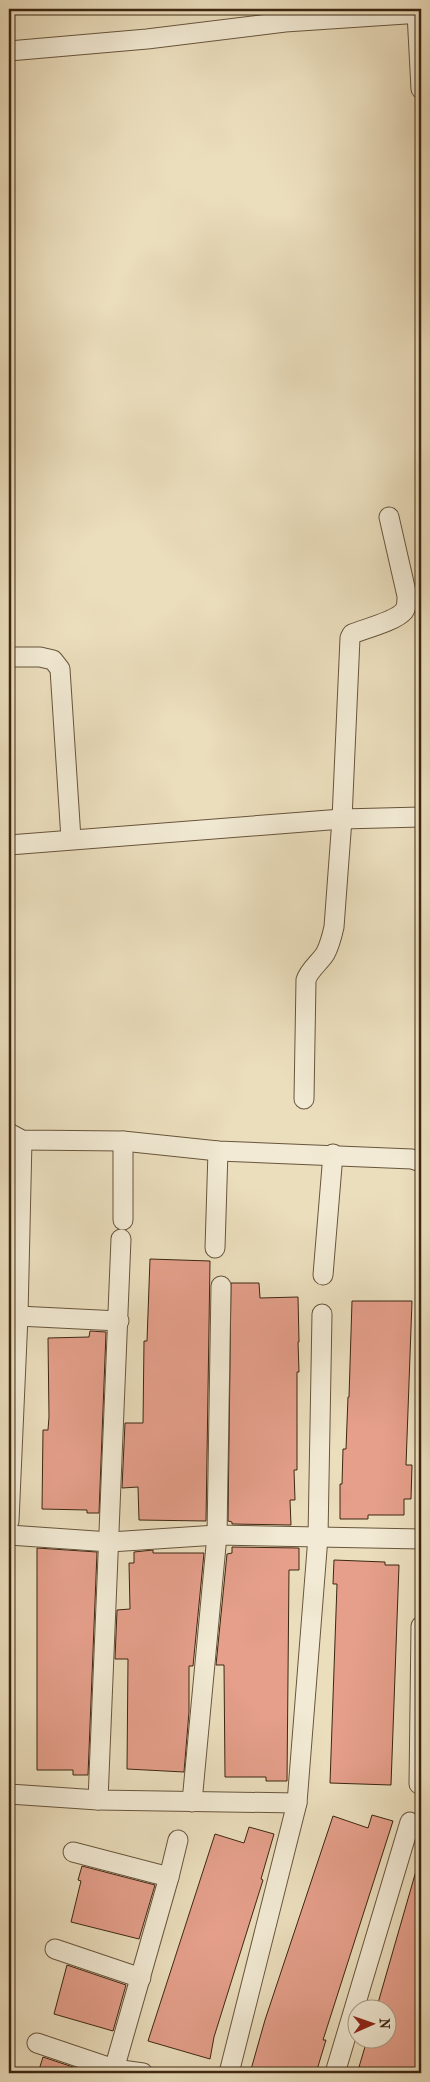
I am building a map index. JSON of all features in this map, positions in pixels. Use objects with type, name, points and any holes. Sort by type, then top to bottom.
[{"type":"street","points":[[9,51],[147,39],[283,15],[419,13],[421,89]]},
{"type":"street","points":[[304,1099],[306,980],[308,974],[325,953],[331,941],[334,927],[342,819],[350,638],[352,634],[399,616],[405,610],[407,602],[388,517]]},
{"type":"street","points":[[9,657],[40,657],[53,660],[60,669],[71,839]]},
{"type":"street","points":[[9,845],[342,819],[421,817]]},
{"type":"street","points":[[9,1522],[18,1316],[15,1137],[123,1141],[218,1151],[412,1158],[421,1162]]},
{"type":"street","points":[[123,1141],[123,1220]]},
{"type":"street","points":[[215,1248],[218,1151]]},
{"type":"street","points":[[324,1275],[333,1154]]},
{"type":"street","points":[[98,1800],[121,1239]]},
{"type":"street","points":[[192,1802],[217,1535],[221,1286]]},
{"type":"street","points":[[229,2073],[297,1803],[318,1537],[322,1314]]},
{"type":"street","points":[[18,1316],[119,1321]]},
{"type":"street","points":[[9,1535],[110,1542],[217,1535],[421,1539]]},
{"type":"street","points":[[418,1784],[421,1626]]},
{"type":"street","points":[[9,1794],[98,1800],[297,1803]]},
{"type":"street","points":[[334,2073],[410,1822]]},
{"type":"street","points":[[113,2071],[141,1978],[178,1840]]},
{"type":"street","points":[[73,1852],[169,1877]]},
{"type":"street","points":[[55,1949],[141,1978]]},
{"type":"street","points":[[37,2043],[113,2071],[143,2073]]},
{"type":"building","points":[[150,1259],[210,1261],[206,1521],[139,1520],[138,1487],[122,1488],[125,1423],[143,1423],[144,1341],[147,1341]]},
{"type":"building","points":[[231,1283],[259,1283],[260,1298],[298,1297],[297,1470],[294,1470],[295,1500],[290,1500],[291,1525],[232,1524],[232,1522],[228,1521]]},
{"type":"building","points":[[352,1301],[412,1301],[406,1465],[412,1465],[411,1499],[404,1499],[404,1515],[368,1515],[368,1519],[340,1519],[340,1484],[342,1484],[343,1449],[346,1449],[349,1397]]},
{"type":"building","points":[[90,1331],[106,1332],[99,1513],[87,1513],[87,1510],[42,1509],[43,1430],[48,1430],[49,1417],[48,1338],[89,1337]]},
{"type":"building","points":[[232,1547],[299,1548],[299,1570],[289,1570],[287,1781],[266,1781],[266,1777],[225,1777],[224,1665],[216,1665],[227,1554],[232,1553]]},
{"type":"building","points":[[37,1548],[97,1552],[88,1775],[73,1775],[73,1770],[37,1770]]},
{"type":"building","points":[[153,1550],[153,1553],[204,1553],[193,1666],[189,1666],[189,1712],[184,1772],[127,1769],[128,1659],[115,1659],[117,1610],[130,1609],[129,1563],[134,1563],[134,1552]]},
{"type":"building","points":[[334,1560],[385,1562],[385,1565],[399,1565],[391,1785],[330,1783],[337,1584],[333,1584]]},
{"type":"building","points":[[372,1815],[393,1821],[323,2040],[326,2040],[316,2073],[250,2073],[265,2020],[333,1816],[368,1828]]},
{"type":"building","points":[[249,1827],[274,1834],[261,1879],[263,1880],[214,2037],[210,2059],[148,2041],[215,1834],[244,1843]]},
{"type":"building","points":[[82,1866],[155,1885],[139,1939],[71,1922],[81,1881],[78,1880]]},
{"type":"building","points":[[416,1871],[421,1871],[421,2073],[381,2073],[359,2067],[364,2050],[398,2050],[398,2000],[379,2000]]},
{"type":"building","points":[[67,1965],[126,1985],[113,2031],[54,2014]]},
{"type":"building","points":[[43,2057],[91,2073],[38,2073]]}]
